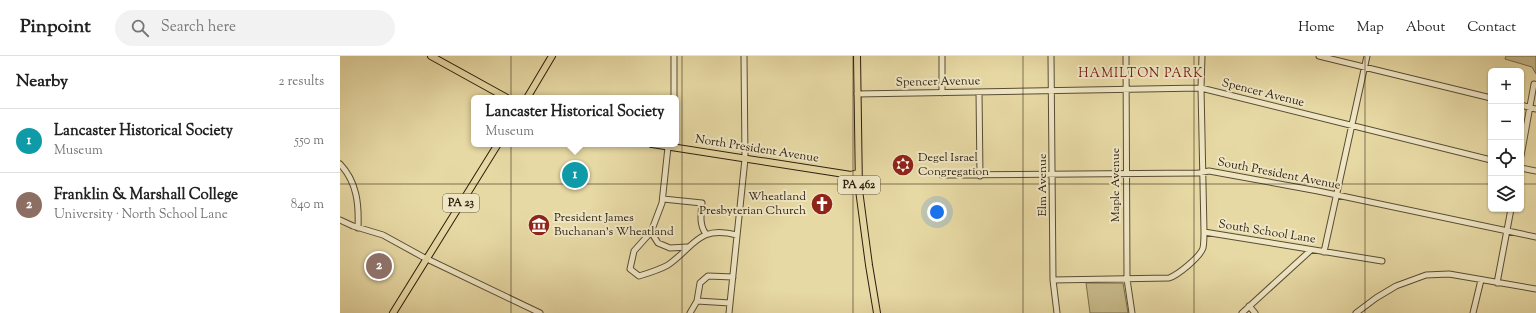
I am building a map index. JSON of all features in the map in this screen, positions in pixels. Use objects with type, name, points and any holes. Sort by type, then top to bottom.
[{"type":"main road","points":[[431,56],[502,95]]},
{"type":"main road","points":[[529,95],[552,56]]},
{"type":"main road","name":"PA 462","points":[[857,56],[858,174],[863,224],[877,313]]},
{"type":"main road","name":"PA 23","points":[[393,313],[496,147]]},
{"type":"main road","name":"North President Avenue","points":[[679,147],[851,175],[858,174]]},
{"type":"street","points":[[674,56],[674,95]]},
{"type":"street","points":[[729,313],[745,159],[744,56]]},
{"type":"street","points":[[942,56],[942,92]]},
{"type":"street","name":"Elm Avenue","points":[[1051,56],[1053,280],[1057,313]]},
{"type":"street","name":"Maple Avenue","points":[[1126,56],[1125,174],[1127,279],[1132,313]]},
{"type":"street","points":[[1202,56],[1201,88],[1204,232]]},
{"type":"street","points":[[1319,56],[1488,97]]},
{"type":"street","points":[[1324,252],[1367,56]]},
{"type":"street","points":[[1524,140],[1534,84]]},
{"type":"street","name":"Spencer Avenue","points":[[857,94],[1201,88],[1488,159]]},
{"type":"street","points":[[979,92],[980,176]]},
{"type":"street","points":[[1524,106],[1536,109]]},
{"type":"street","points":[[673,147],[663,199],[651,232],[634,251],[630,269],[639,276],[652,273],[668,265],[689,246],[706,234],[720,232],[737,235]]},
{"type":"street","points":[[340,164],[347,172],[356,192],[359,207],[358,228]]},
{"type":"street","points":[[1524,169],[1536,171]]},
{"type":"street","name":"South President Avenue","points":[[942,175],[980,176],[1198,173],[1209,171],[1260,180],[1536,237]]},
{"type":"street","points":[[663,199],[702,203],[702,230],[706,234]]},
{"type":"street","points":[[1497,283],[1510,212]]},
{"type":"street","points":[[340,220],[358,228],[383,235],[426,259],[540,313]]},
{"type":"street","points":[[651,232],[658,243],[670,248],[689,246]]},
{"type":"street","name":"South School Lane","points":[[1053,280],[1161,279],[1172,277],[1195,260],[1200,254],[1203,247],[1204,232],[1382,261]]},
{"type":"street","points":[[1242,313],[1311,250]]},
{"type":"street","points":[[1356,313],[1376,298],[1396,286],[1418,277],[1440,274],[1536,289]]},
{"type":"street","points":[[690,313],[697,301],[700,283],[708,276],[733,277]]},
{"type":"street","points":[[1473,313],[1481,280]]},
{"type":"street","points":[[697,301],[730,303]]},
{"type":"street","points":[[1249,306],[1255,313]]},
{"type":"shaded area","points":[[1506,56],[1536,56],[1536,74],[1532,67],[1505,59]]},
{"type":"shaded area","points":[[1086,283],[1123,283],[1128,313],[1090,313]]},
{"type":"place","name":"Degel Israel Congregation","points":[[903,165]]},
{"type":"place","name":"Lancaster Historical Society","points":[[575,175]]},
{"type":"place","name":"Wheatland Presbyterian Church","points":[[822,204]]},
{"type":"place","name":"President James Buchanan's Wheatland","points":[[539,225]]},
{"type":"place","name":"Franklin & Marshall College","points":[[379,266]]},
{"type":"district","name":"HAMILTON PARK","points":[[1141,74]]}]
